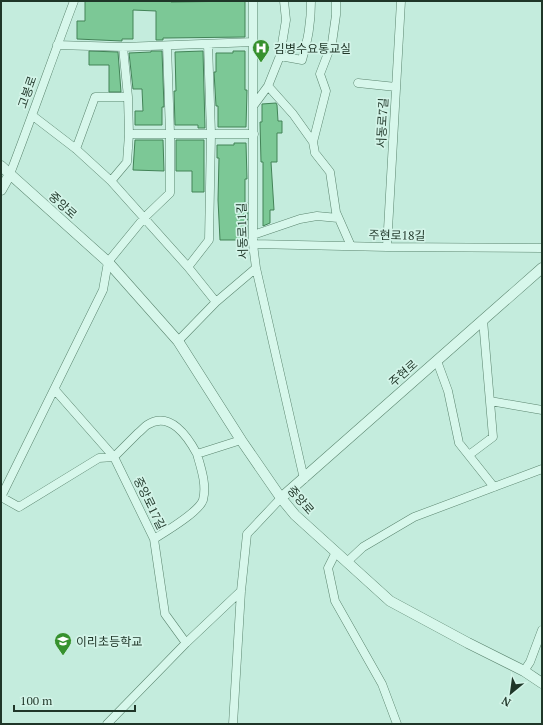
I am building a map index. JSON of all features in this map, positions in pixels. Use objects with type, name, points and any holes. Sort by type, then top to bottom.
[{"type":"street","name":"고봉로","points":[[1,190],[10,174],[33,116],[57,45],[74,1]]},
{"type":"street","name":"서동로11길","points":[[178,341],[216,302],[256,268],[253,239],[254,1]]},
{"type":"street","points":[[254,105],[268,86],[280,56],[286,20],[284,1]]},
{"type":"street","points":[[280,56],[302,60],[311,21],[311,1]]},
{"type":"street","points":[[313,142],[326,91],[320,74],[332,43],[336,15],[336,1]]},
{"type":"street","name":"서동로7길","points":[[387,247],[401,1]]},
{"type":"street","points":[[57,45],[123,47],[254,42]]},
{"type":"street","points":[[188,267],[209,240],[211,134],[208,44]]},
{"type":"street","points":[[154,539],[192,512],[202,501],[204,486],[202,470],[197,454],[189,438],[167,421],[156,422],[148,425],[114,457],[99,458],[19,507],[1,497],[103,290],[108,262],[144,218],[170,193],[170,133],[167,46]]},
{"type":"street","points":[[111,181],[127,162],[129,134],[128,97],[123,47]]},
{"type":"street","points":[[358,83],[396,87]]},
{"type":"street","points":[[268,86],[293,114],[313,142],[315,152],[330,172],[336,212],[351,246]]},
{"type":"street","points":[[76,149],[95,97],[128,97]]},
{"type":"street","points":[[33,116],[76,149],[111,181],[188,267],[216,302]]},
{"type":"street","points":[[129,134],[254,134]]},
{"type":"street","name":"중앙로","points":[[1,166],[108,262],[178,341],[242,440],[281,498],[295,515],[390,601],[542,683]]},
{"type":"street","points":[[253,239],[300,219],[317,216],[338,218]]},
{"type":"street","name":"주현로18길","points":[[253,239],[351,246],[542,248]]},
{"type":"street","points":[[256,268],[304,479]]},
{"type":"street","name":"주현로","points":[[281,498],[542,268]]},
{"type":"street","points":[[469,455],[493,437],[484,320]]},
{"type":"street","points":[[436,361],[448,391],[459,443],[494,487]]},
{"type":"street","name":"중앙로17길","points":[[55,390],[114,457],[154,539],[165,614],[186,643]]},
{"type":"street","points":[[490,401],[542,410]]},
{"type":"street","points":[[197,454],[242,440]]},
{"type":"street","points":[[347,562],[363,547],[414,516],[542,469]]},
{"type":"street","points":[[233,724],[241,591],[247,534],[281,498]]},
{"type":"street","points":[[336,552],[328,568],[335,601],[382,684],[397,724]]},
{"type":"street","points":[[107,724],[186,643],[241,591]]},
{"type":"street","points":[[524,672],[530,662],[542,630]]},
{"type":"building","points":[[85,1],[245,1],[245,37],[163,38],[163,40],[156,40],[156,11],[133,10],[133,39],[122,39],[122,41],[77,39],[77,21],[85,21]]},
{"type":"building","points":[[89,51],[118,52],[121,92],[109,92],[109,65],[89,65]]},
{"type":"building","points":[[162,51],[164,107],[162,107],[162,125],[135,125],[135,111],[143,111],[142,89],[133,89],[129,53]]},
{"type":"building","points":[[203,51],[205,128],[198,128],[198,125],[175,125],[175,52]]},
{"type":"building","points":[[233,51],[245,51],[245,90],[247,90],[246,127],[218,127],[218,106],[216,106],[214,72],[216,72],[216,53],[233,53]]},
{"type":"building","points":[[276,103],[278,121],[282,121],[282,133],[277,133],[277,162],[271,162],[274,210],[270,210],[270,223],[263,226],[263,162],[261,162],[260,122],[262,122],[262,104]]},
{"type":"building","points":[[135,140],[163,140],[164,171],[133,170]]},
{"type":"building","points":[[176,140],[204,140],[204,192],[192,192],[192,171],[176,171]]},
{"type":"building","points":[[234,143],[246,143],[247,179],[245,179],[245,203],[248,203],[247,240],[220,240],[218,200],[219,158],[217,158],[217,145],[234,145]]},
{"type":"place","name":"김병수요통교실","points":[[261,63]]},
{"type":"place","name":"이리초등학교","points":[[63,656]]}]
